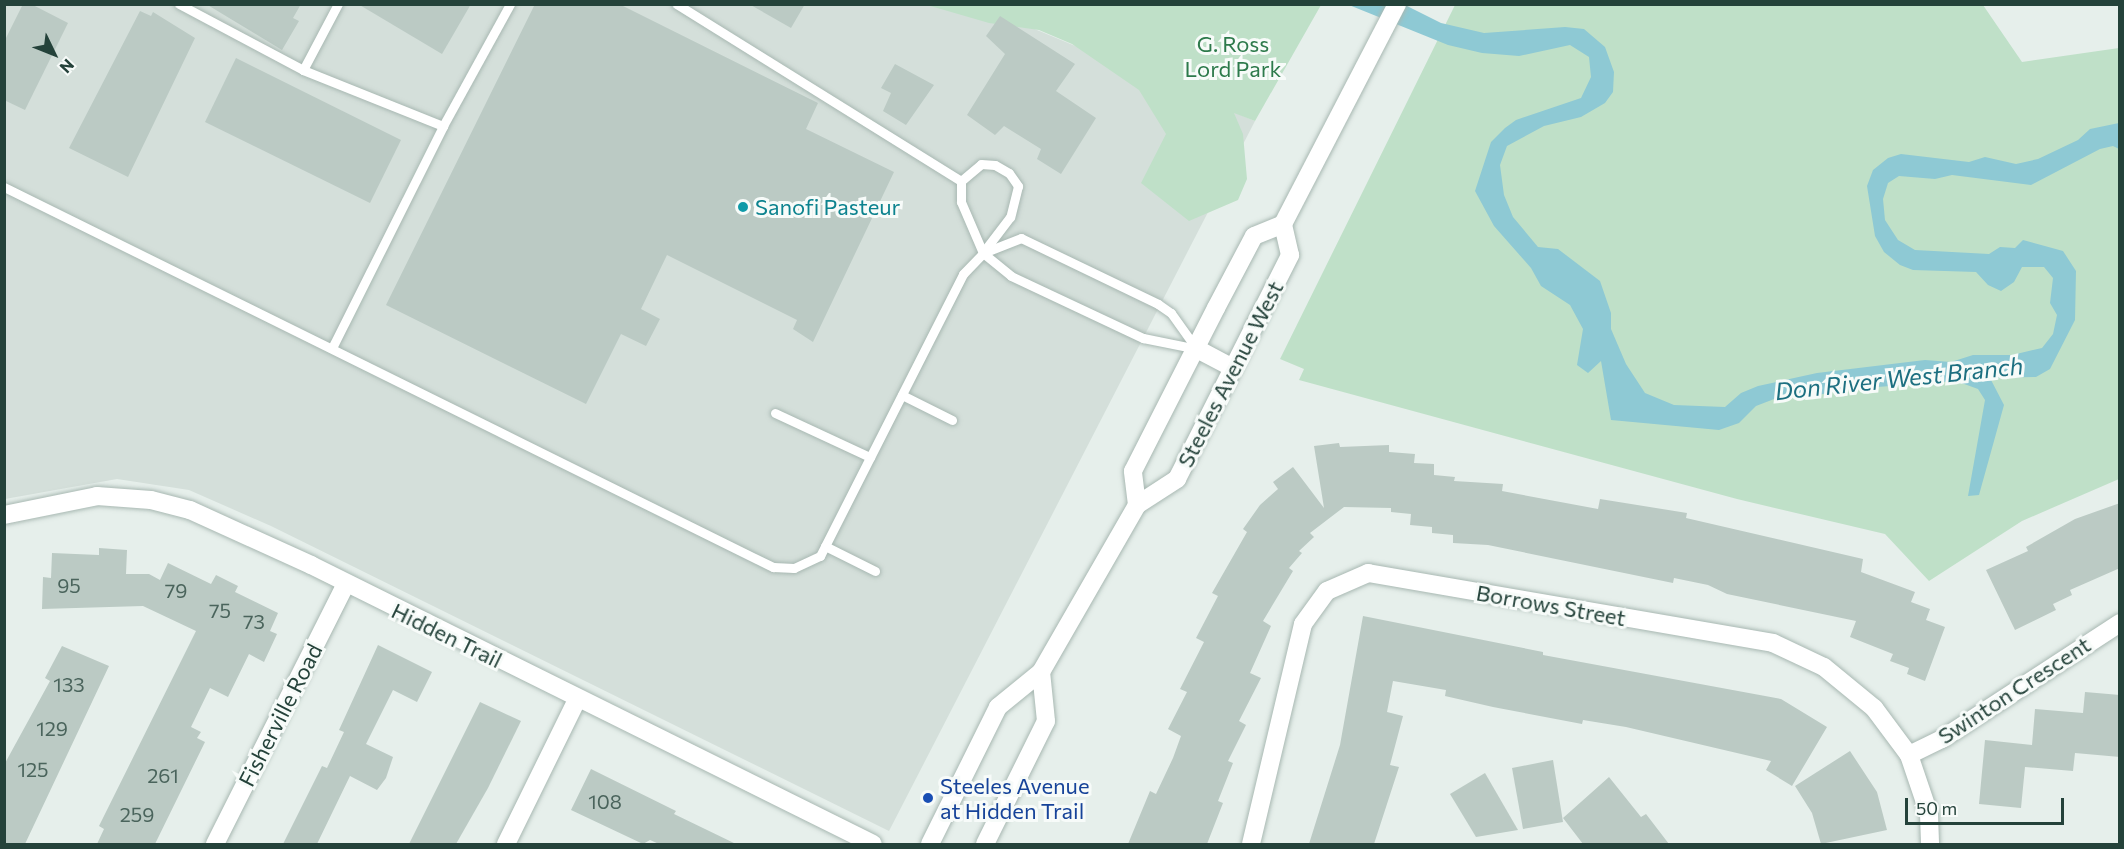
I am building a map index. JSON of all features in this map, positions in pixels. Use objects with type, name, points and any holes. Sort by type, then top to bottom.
[{"type":"street","points":[[1283,224],[1397,4]]},
{"type":"street","name":"Steeles Avenue West","points":[[930,844],[998,707],[1041,672],[1137,506],[1177,479],[1290,255],[1283,224],[1254,236],[1133,471],[1137,506]]},
{"type":"street","points":[[1197,349],[1233,368]]},
{"type":"street","name":"Hidden Trail","points":[[4,515],[97,496],[151,500],[190,510],[873,844]]},
{"type":"street","name":"Borrows Street","points":[[1251,844],[1303,624],[1327,591],[1368,573],[1773,643],[1824,667],[1875,708],[1909,755],[1929,814],[1930,844]]},
{"type":"street","name":"Fisherville Road","points":[[215,844],[345,585]]},
{"type":"street","name":"Swinton Crescent","points":[[1909,755],[1942,739],[2120,624]]},
{"type":"street","points":[[985,844],[1046,721],[1041,672]]},
{"type":"street","points":[[511,843],[577,699]]},
{"type":"lane","points":[[179,4],[303,70],[442,126]]},
{"type":"lane","points":[[303,70],[339,4]]},
{"type":"lane","points":[[332,348],[442,126],[510,4]]},
{"type":"lane","points":[[677,4],[961,181]]},
{"type":"lane","points":[[4,187],[772,567],[794,568],[820,556],[963,274],[982,253],[1010,217],[1018,186],[1009,173],[995,165],[981,164],[961,181],[961,202],[982,253],[1011,276],[1143,338],[1197,349]]},
{"type":"lane","points":[[982,253],[1022,238],[1158,304],[1171,313],[1197,349]]},
{"type":"lane","points":[[902,395],[952,420]]},
{"type":"lane","points":[[775,413],[870,457]]},
{"type":"lane","points":[[825,546],[875,571]]},
{"type":"shaded area","name":"Sanofi Pasteur","points":[[5,5],[977,5],[1255,121],[889,831],[271,526],[189,490],[117,479],[5,499]]},
{"type":"green space","name":"G. Ross Lord Park","points":[[927,5],[1321,5],[1255,121],[1234,113],[1243,134],[1247,179],[1238,200],[1189,221],[1141,183],[1166,134],[1139,90],[1072,44],[1039,30],[989,23]]},
{"type":"green space","points":[[1455,5],[1983,5],[2022,62],[2119,48],[2119,479],[2022,521],[1929,581],[1885,534],[1737,499],[1299,380],[1304,369],[1280,359]]},
{"type":"water","name":"Don River West Branch","points":[[1349,5],[1405,5],[1441,23],[1484,33],[1565,27],[1584,29],[1605,47],[1614,72],[1613,92],[1605,103],[1581,117],[1544,126],[1507,146],[1500,165],[1504,195],[1513,217],[1538,247],[1558,249],[1600,281],[1611,313],[1611,329],[1626,364],[1645,393],[1674,405],[1725,407],[1741,393],[1758,386],[1817,373],[1925,360],[1951,362],[1973,355],[2012,355],[2042,348],[2053,334],[2057,315],[2050,303],[2053,278],[2044,267],[2022,267],[2014,282],[2001,291],[1988,285],[1976,272],[1913,270],[1900,265],[1884,252],[1875,236],[1867,186],[1873,170],[1888,158],[1901,154],[1969,162],[1985,157],[2016,164],[2038,159],[2078,140],[2090,129],[2119,123],[2119,149],[2113,146],[2100,149],[2031,185],[1952,175],[1935,179],[1899,176],[1888,183],[1883,199],[1885,220],[1898,240],[1915,250],[1989,254],[2000,247],[2015,248],[2023,240],[2063,251],[2076,271],[2075,320],[2050,369],[2036,377],[1990,378],[2004,405],[1979,495],[1968,496],[1985,400],[1978,389],[1956,381],[1838,390],[1808,398],[1792,392],[1756,406],[1739,423],[1719,430],[1611,420],[1601,361],[1588,373],[1577,365],[1583,329],[1570,305],[1541,286],[1531,268],[1494,226],[1475,191],[1491,142],[1505,128],[1516,120],[1581,98],[1591,77],[1589,57],[1570,45],[1519,56],[1482,53],[1448,45]]},
{"type":"building","points":[[23,4],[31,4],[68,23],[25,110],[4,100],[4,42]]},
{"type":"building","points":[[206,4],[301,4],[293,18],[299,21],[282,50]]},
{"type":"building","points":[[358,4],[471,4],[442,54]]},
{"type":"building","name":"Sanofi Pasteur","points":[[535,4],[619,4],[818,103],[806,129],[894,172],[813,342],[793,329],[797,320],[667,255],[641,309],[660,319],[646,346],[621,334],[586,404],[386,305]]},
{"type":"building","points":[[749,4],[805,4],[791,28]]},
{"type":"building","points":[[140,11],[151,16],[153,12],[195,38],[128,177],[69,148]]},
{"type":"building","points":[[1000,16],[1075,64],[1056,91],[1096,118],[1061,174],[1037,159],[1041,149],[1004,126],[995,135],[967,115],[1005,54],[986,36]]},
{"type":"building","points":[[236,58],[401,140],[370,203],[205,122]]},
{"type":"building","points":[[895,64],[934,85],[906,125],[883,111],[891,93],[881,88]]},
{"type":"building","points":[[1339,443],[1340,447],[1389,445],[1389,452],[1415,454],[1414,463],[1434,464],[1434,475],[1455,477],[1454,481],[1503,484],[1502,491],[1598,509],[1600,499],[1687,513],[1686,518],[1863,559],[1861,572],[1915,592],[1911,602],[1930,609],[1926,620],[1945,627],[1925,681],[1907,674],[1909,668],[1890,661],[1893,654],[1850,637],[1856,621],[1727,594],[1708,585],[1674,578],[1673,583],[1488,545],[1453,543],[1453,535],[1432,533],[1432,527],[1410,525],[1411,514],[1391,512],[1391,508],[1344,507],[1310,533],[1314,537],[1299,551],[1302,553],[1289,568],[1293,571],[1263,621],[1271,626],[1250,673],[1261,678],[1239,721],[1246,725],[1228,761],[1233,763],[1218,801],[1223,803],[1207,844],[1128,844],[1150,791],[1156,794],[1173,758],[1181,736],[1168,729],[1187,692],[1180,689],[1204,642],[1196,638],[1218,596],[1212,593],[1247,532],[1243,529],[1260,505],[1278,489],[1273,482],[1293,467],[1324,508],[1314,446]]},
{"type":"building","points":[[2120,503],[2120,568],[2070,590],[2072,595],[2053,604],[2056,610],[2015,630],[1986,570],[2028,551],[2026,547],[2075,519]]},
{"type":"building","points":[[99,548],[127,550],[126,574],[149,574],[160,580],[168,563],[211,584],[216,575],[238,586],[235,592],[278,613],[270,631],[277,634],[264,662],[249,654],[228,697],[210,688],[191,727],[201,732],[197,738],[205,742],[155,844],[97,844],[104,829],[99,826],[196,631],[143,606],[42,609],[43,577],[51,578],[52,553],[99,555]]},
{"type":"building","points":[[1363,616],[1543,652],[1543,655],[1781,699],[1827,727],[1792,786],[1766,770],[1771,761],[1626,727],[1583,720],[1582,724],[1493,707],[1445,696],[1446,690],[1393,681],[1387,712],[1403,716],[1390,765],[1399,767],[1374,844],[1309,844],[1340,745]]},
{"type":"building","points":[[378,645],[432,672],[417,702],[393,690],[366,744],[393,757],[386,778],[377,790],[350,776],[317,844],[283,844],[322,766],[327,768],[344,732],[339,730]]},
{"type":"building","points":[[62,646],[109,666],[25,844],[4,844],[4,765],[50,681],[45,678]]},
{"type":"building","points":[[2085,692],[2120,695],[2120,757],[2075,753],[2073,771],[2025,767],[2021,808],[1979,804],[1985,740],[2032,745],[2035,709],[2083,713]]},
{"type":"building","points":[[480,702],[521,721],[488,788],[456,844],[409,844]]},
{"type":"building","points":[[1850,751],[1877,792],[1887,830],[1821,844],[1812,813],[1795,786]]},
{"type":"building","points":[[1553,760],[1563,822],[1523,829],[1512,768]]},
{"type":"building","points":[[591,769],[676,811],[674,814],[736,844],[659,844],[650,840],[643,844],[571,810]]},
{"type":"building","points":[[1485,773],[1518,830],[1476,837],[1450,794]]},
{"type":"building","points":[[1609,777],[1641,817],[1646,814],[1669,844],[1583,844],[1563,818]]},
{"type":"place","name":"Sanofi Pasteur","points":[[743,207]]},
{"type":"place","name":"Steeles Avenue at Hidden Trail","points":[[928,798]]}]
